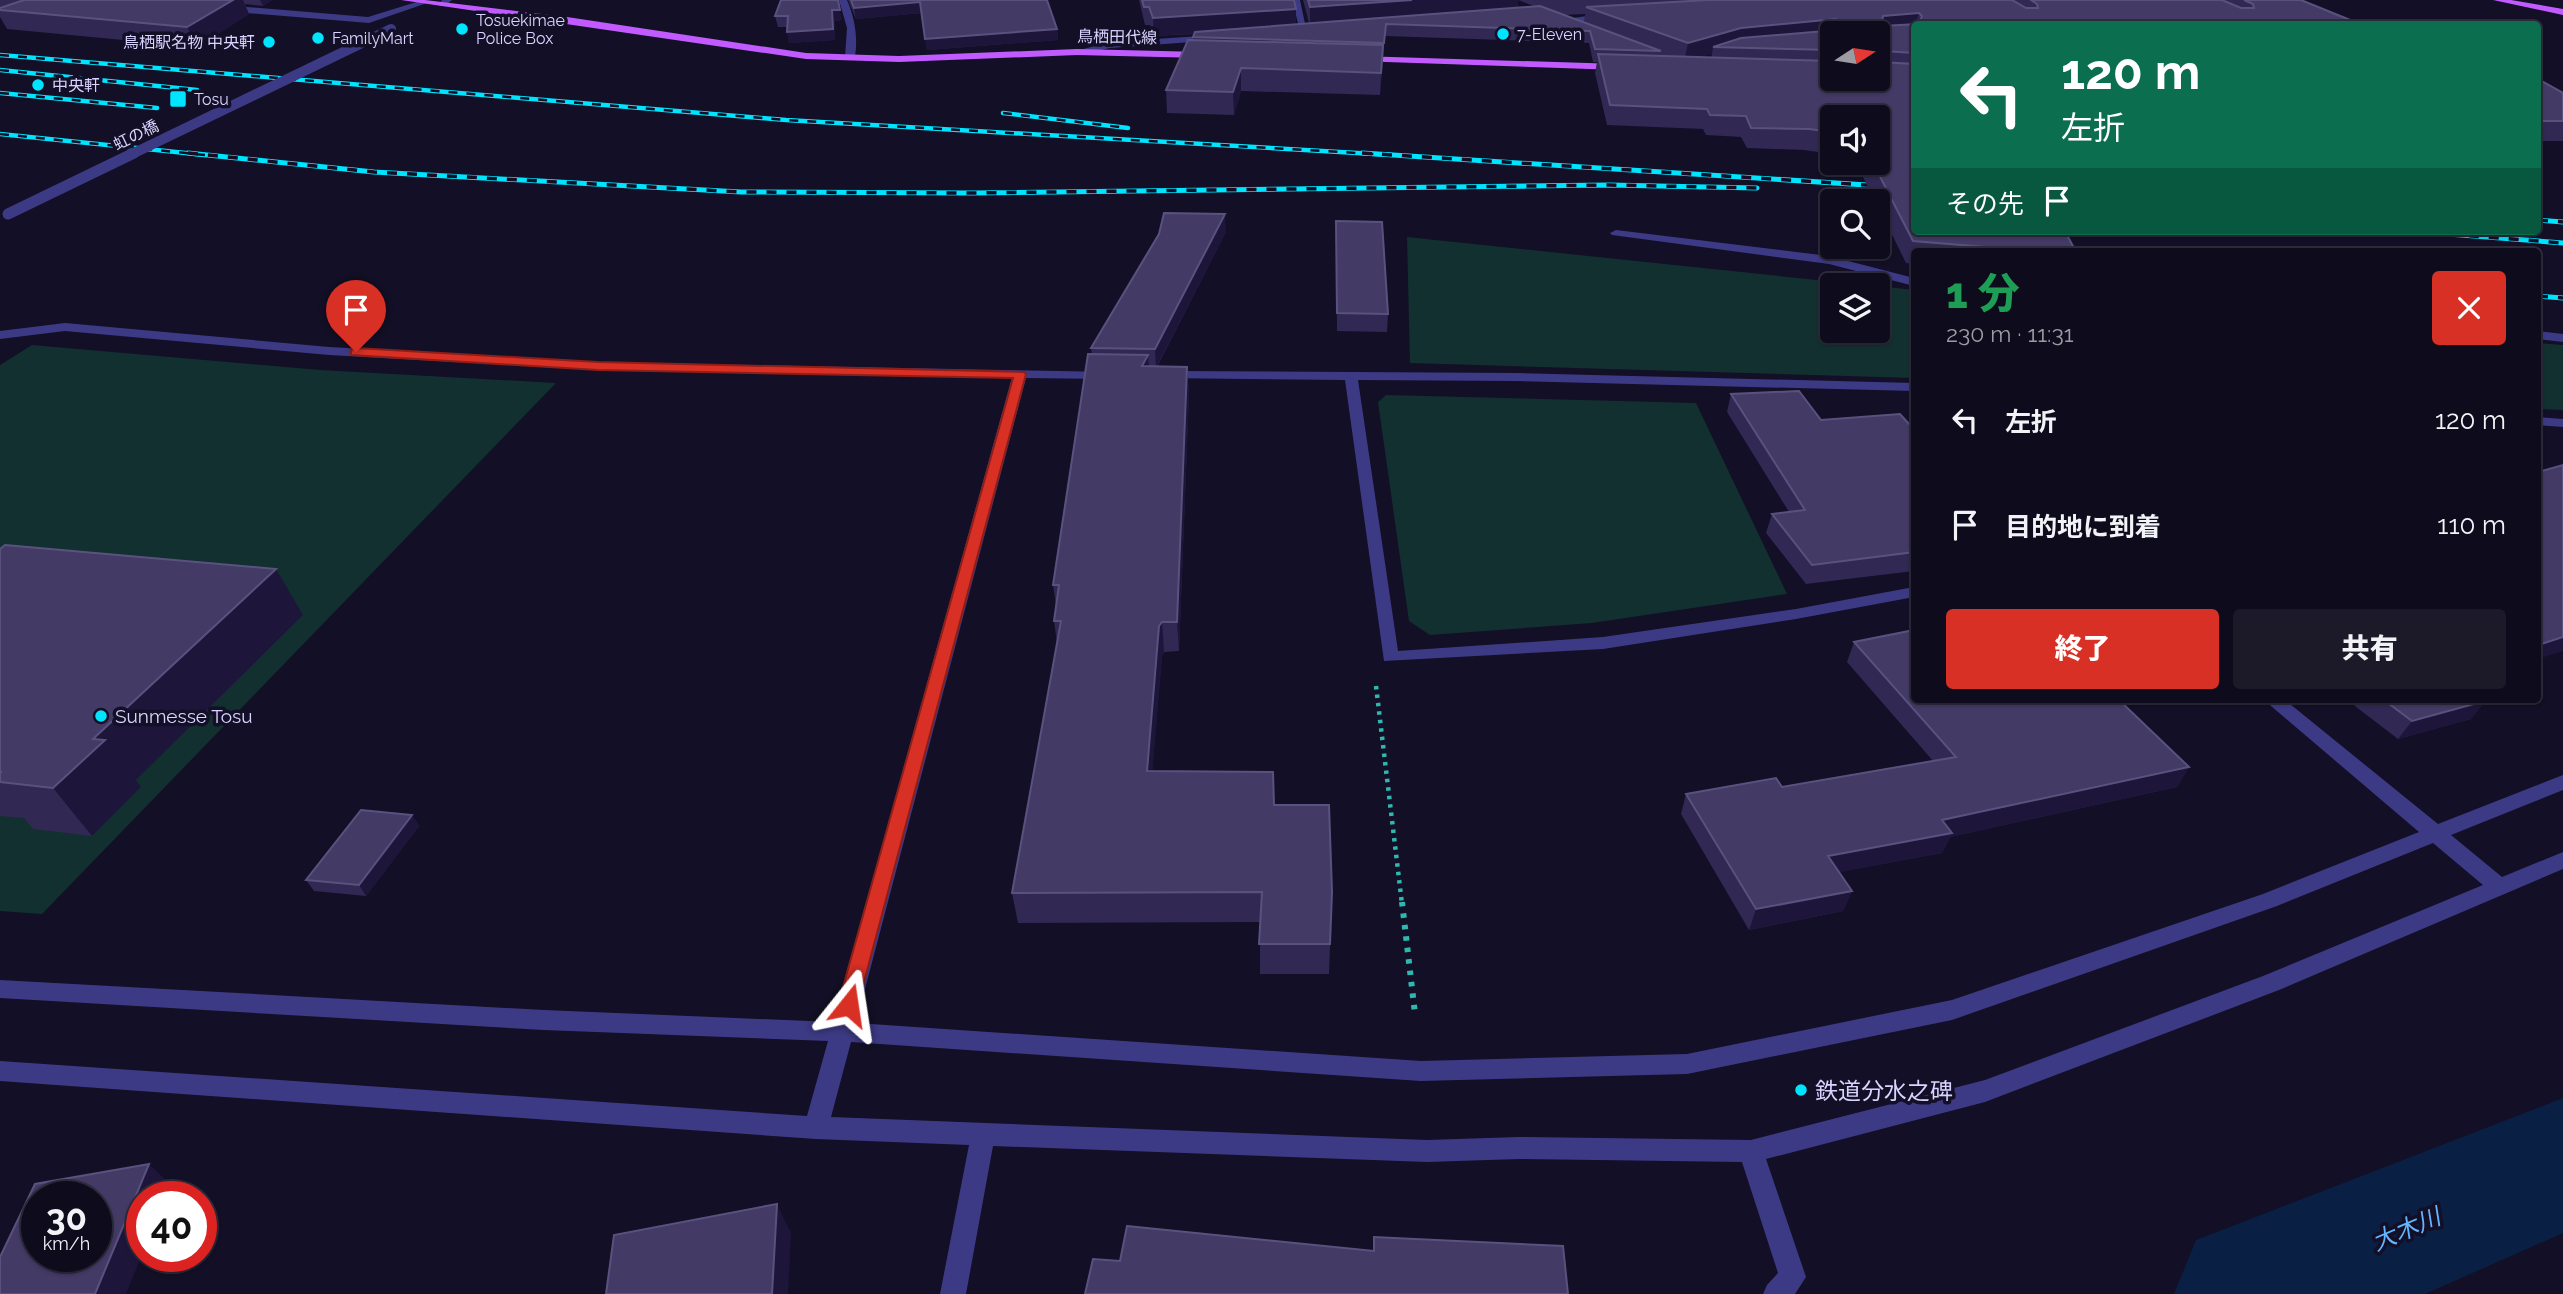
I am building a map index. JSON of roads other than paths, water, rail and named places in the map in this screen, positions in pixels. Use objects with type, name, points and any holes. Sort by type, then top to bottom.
[{"type":"main road","name":"鳥栖田代線","points":[[405,0],[445,2],[806,55],[899,59],[1077,52],[1215,55]]},
{"type":"main road","points":[[2497,0],[2563,12]]},
{"type":"main road","points":[[1353,59],[1629,67]]},
{"type":"street","points":[[843,0],[850,14],[850,57]]},
{"type":"street","points":[[1296,0],[1304,32]]},
{"type":"street","points":[[216,7],[369,20],[426,2]]},
{"type":"street","points":[[1581,30],[1551,19],[1612,16]]},
{"type":"street","name":"虹の橋","points":[[8,214],[391,29]]},
{"type":"street","points":[[1290,32],[1317,30]]},
{"type":"street","points":[[1077,52],[1110,45],[1221,37]]},
{"type":"street","points":[[1616,233],[1829,260],[1911,281]]},
{"type":"street","points":[[0,335],[65,327],[329,351],[598,366],[1116,375]]},
{"type":"street","points":[[2541,335],[2563,338]]},
{"type":"street","points":[[816,1128],[1020,374]]},
{"type":"street","points":[[1158,375],[1516,377],[1911,387]]},
{"type":"street","points":[[1351,376],[1390,657],[1603,643],[1911,592]]},
{"type":"street","points":[[2541,421],[2563,423]]},
{"type":"street","points":[[2277,703],[2499,886]]},
{"type":"street","points":[[0,989],[544,1020],[842,1032],[1421,1071],[1687,1064],[1952,1010],[2270,900],[2563,782]]},
{"type":"street","points":[[0,1071],[816,1128],[1427,1151],[1519,1148],[1751,1151],[1984,1091],[2271,983],[2563,860]]},
{"type":"street","points":[[953,1294],[984,1134]]},
{"type":"street","points":[[1751,1151],[1793,1277],[1776,1294]]},
{"type":"waterway","name":"大木川","points":[[2250,1294],[2563,1164]]},
{"type":"railway","points":[[0,55],[786,120],[1392,155]]},
{"type":"railway","points":[[0,70],[197,90]]},
{"type":"railway","points":[[0,93],[157,108]]},
{"type":"railway","points":[[1003,113],[1128,128]]},
{"type":"railway","points":[[0,134],[205,155]]},
{"type":"railway","points":[[188,153],[374,172],[741,192],[971,193],[1609,185],[1757,188]]},
{"type":"railway","points":[[1362,153],[1911,188]]},
{"type":"railway","points":[[2541,220],[2563,222]]},
{"type":"railway","points":[[2460,235],[2563,243]]},
{"type":"railway","points":[[2541,296],[2563,298]]},
{"type":"place","name":"Tosuekimae Police Box","points":[[462,29]]},
{"type":"place","name":"7-Eleven","points":[[1503,34]]},
{"type":"place","name":"FamilyMart","points":[[318,38]]},
{"type":"place","name":"鳥栖駅名物 中央軒","points":[[269,42]]},
{"type":"place","name":"中央軒","points":[[38,85]]},
{"type":"place","name":"Tosu","points":[[178,99]]},
{"type":"place","name":"Sunmesse Tosu","points":[[101,716]]},
{"type":"place","name":"鉄道分水之碑","points":[[1801,1090]]}]
